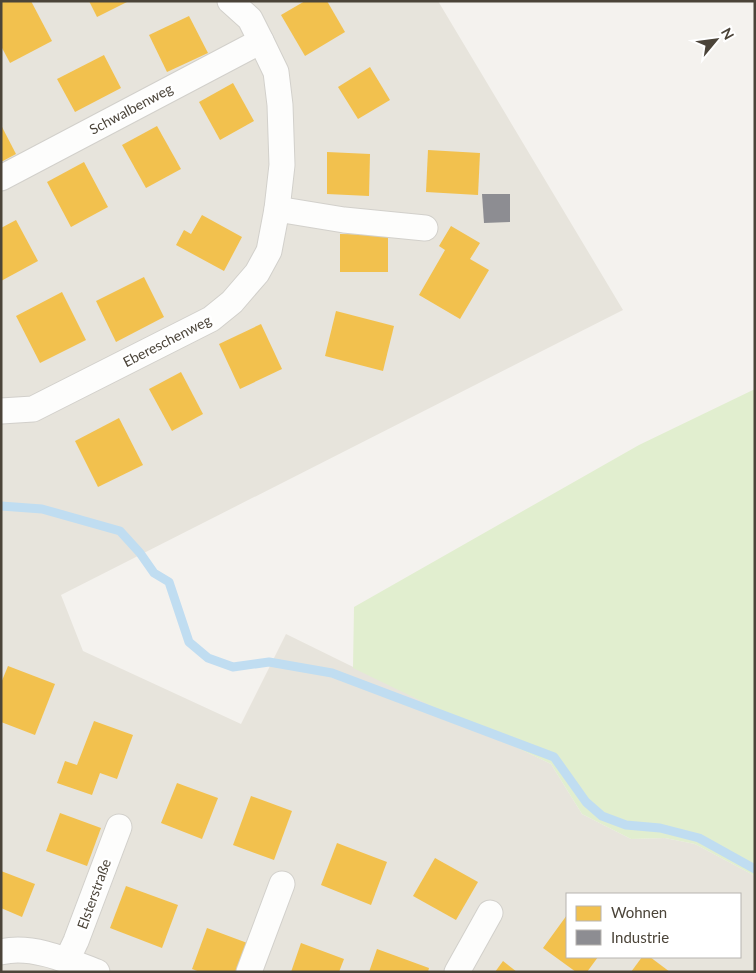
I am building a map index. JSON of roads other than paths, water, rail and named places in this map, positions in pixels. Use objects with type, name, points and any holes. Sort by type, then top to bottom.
[{"type":"street","name":"Ebereschenweg","points":[[1,411],[33,409],[211,319],[232,302],[258,273],[269,251],[277,210],[282,165],[280,105],[276,72],[250,19],[230,1]]},
{"type":"street","name":"Schwalbenweg","points":[[1,178],[261,41]]},
{"type":"street","points":[[277,210],[344,220],[425,228]]},
{"type":"street","name":"Elsterstraße","points":[[67,960],[119,827]]},
{"type":"street","points":[[249,972],[282,884]]},
{"type":"street","points":[[457,972],[490,913]]},
{"type":"street","points":[[1,952],[10,949],[44,953],[96,972]]},
{"type":"waterway","points":[[1,506],[42,509],[120,531],[140,553],[154,573],[169,582],[189,642],[208,658],[233,667],[269,662],[332,673],[554,757],[586,802],[602,816],[626,825],[660,828],[699,838],[755,869]]}]
